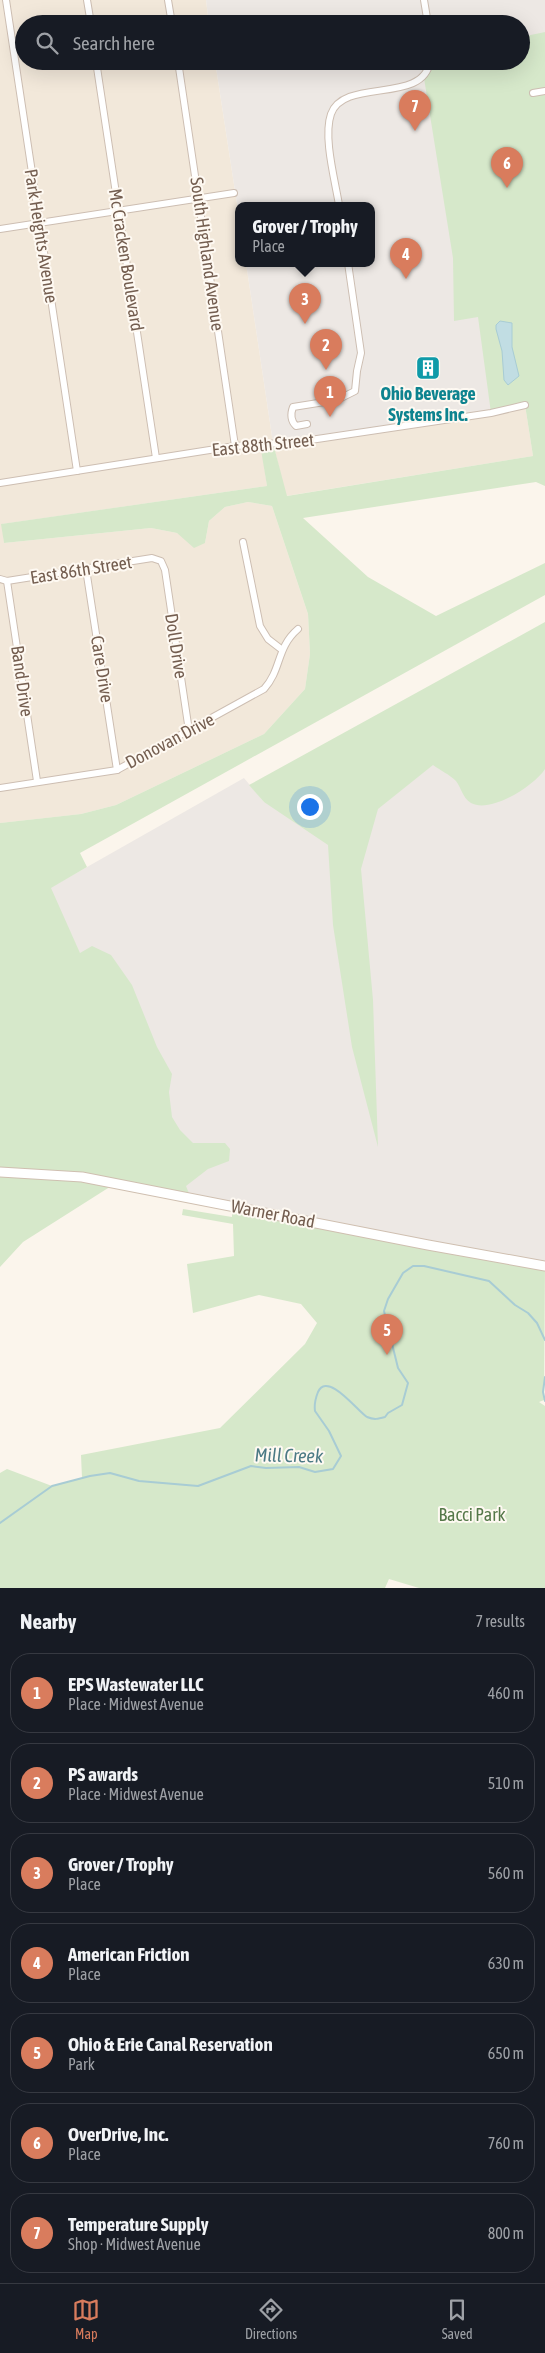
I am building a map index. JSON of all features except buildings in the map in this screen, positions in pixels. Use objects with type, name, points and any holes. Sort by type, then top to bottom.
[{"type":"main road","name":"Warner Road","points":[[0,1172],[82,1177],[545,1266]]},
{"type":"street","name":"Park Heights Avenue","points":[[6,0],[15,61]]},
{"type":"street","points":[[87,0],[90,15]]},
{"type":"street","points":[[168,0],[170,15]]},
{"type":"street","points":[[424,0],[426,15]]},
{"type":"street","name":"Park Heights Avenue","points":[[16,70],[77,471]]},
{"type":"street","name":"Mc Cracken Boulevard","points":[[97,70],[156,458]]},
{"type":"street","name":"South Highland Avenue","points":[[179,70],[235,446]]},
{"type":"street","points":[[339,202],[328,130],[332,112],[342,101],[356,94],[410,86],[423,76],[426,70]]},
{"type":"street","points":[[533,93],[545,91]]},
{"type":"street","points":[[0,229],[234,193]]},
{"type":"street","points":[[307,424],[296,426],[292,422],[290,412],[293,408],[338,400],[355,391],[361,353],[349,267]]},
{"type":"street","name":"East 88th Street","points":[[0,483],[235,446],[297,442],[491,413],[525,405]]},
{"type":"street","points":[[243,542],[260,626],[268,639],[281,650]]},
{"type":"street","name":"East 86th Street","points":[[0,579],[7,581],[152,558],[161,561]]},
{"type":"street","name":"Doll Drive","points":[[161,561],[165,570],[190,731]]},
{"type":"street","name":"Care Drive","points":[[86,569],[117,770]]},
{"type":"street","name":"Band Drive","points":[[7,581],[37,781]]},
{"type":"street","name":"Donovan Drive","points":[[0,788],[117,770],[264,689],[272,681],[281,650],[290,636],[298,629]]},
{"type":"shaded area","points":[[0,0],[206,0],[208,15],[15,15],[15,70],[216,70],[237,202],[235,202],[235,267],[247,267],[273,443],[261,444],[267,486],[2,524],[4,543],[151,528],[177,533],[205,543],[209,521],[225,507],[248,502],[272,506],[308,614],[310,654],[305,689],[264,734],[116,805],[81,814],[0,823]]},
{"type":"shaded area","points":[[206,0],[545,0],[545,444],[525,405],[273,443],[247,267],[375,267],[375,202],[237,202],[216,70],[530,70],[530,15],[208,15]]},
{"type":"shaded area","points":[[525,405],[533,456],[286,496],[273,443]]},
{"type":"shaded area","points":[[398,741],[545,766],[545,1266],[191,1198],[50,888],[244,778],[264,802]]},
{"type":"green space","points":[[545,32],[545,486],[536,482],[303,518],[368,577],[436,616],[545,563],[545,595],[80,853],[87,867],[51,888],[80,953],[92,946],[111,955],[132,985],[157,1047],[172,1074],[169,1092],[172,1117],[180,1130],[193,1143],[225,1143],[230,1149],[229,1161],[208,1169],[186,1186],[191,1198],[116,1183],[23,1242],[0,1267],[0,823],[81,814],[116,805],[264,734],[305,689],[310,654],[308,614],[272,506],[248,502],[225,507],[209,521],[205,543],[194,548],[177,533],[151,528],[4,543],[1,524],[267,486],[260,444],[273,443],[287,496],[533,456],[525,405],[491,413],[478,317],[454,321],[453,258],[424,78],[427,70],[530,70],[530,35]]},
{"type":"green space","points":[[545,622],[545,769],[540,776],[512,796],[490,805],[480,805],[468,801],[456,781],[433,765],[378,809],[361,869],[373,1000],[378,1147],[352,1047],[333,925],[328,845],[264,802],[249,785]]},
{"type":"green space","name":"Bacci Park","points":[[232,1206],[545,1266],[544,1400],[539,1402],[545,1406],[545,1588],[419,1588],[389,1579],[385,1588],[0,1588],[0,1473],[7,1469],[52,1486],[82,1478],[81,1455],[220,1428],[305,1344],[317,1323],[301,1304],[259,1295],[193,1313],[187,1264],[234,1256],[233,1224],[182,1215],[183,1209],[232,1217]]},
{"type":"water","points":[[500,321],[512,323],[512,347],[519,376],[508,385],[504,380],[502,351],[496,329],[496,325]]},
{"type":"waterway","name":"Mill Creek","points":[[0,1523],[52,1486],[90,1476],[110,1473],[139,1481],[198,1486],[251,1466],[266,1468],[299,1467],[315,1472],[333,1469],[341,1456],[329,1431],[315,1411],[318,1392],[323,1387],[329,1386],[336,1389],[363,1414],[372,1419],[385,1417],[388,1413],[402,1405],[408,1383],[398,1368],[384,1311],[388,1299],[403,1273],[413,1266],[424,1266],[489,1281],[515,1305],[528,1313],[537,1323],[545,1340]]},
{"type":"waterway","name":"Mill Creek","points":[[545,1377],[543,1392],[545,1401]]},
{"type":"place","name":"Temperature Supply","points":[[415,131]]},
{"type":"place","name":"OverDrive, Inc.","points":[[507,188]]},
{"type":"place","name":"American Friction","points":[[406,279]]},
{"type":"place","name":"Grover / Trophy","points":[[305,324]]},
{"type":"place","name":"Ohio Beverage Systems Inc.","points":[[428,368]]},
{"type":"place","name":"PS awards","points":[[326,370]]},
{"type":"place","name":"EPS Wastewater LLC","points":[[330,417]]},
{"type":"place","name":"Ohio & Erie Canal Reservation","points":[[387,1355]]}]
